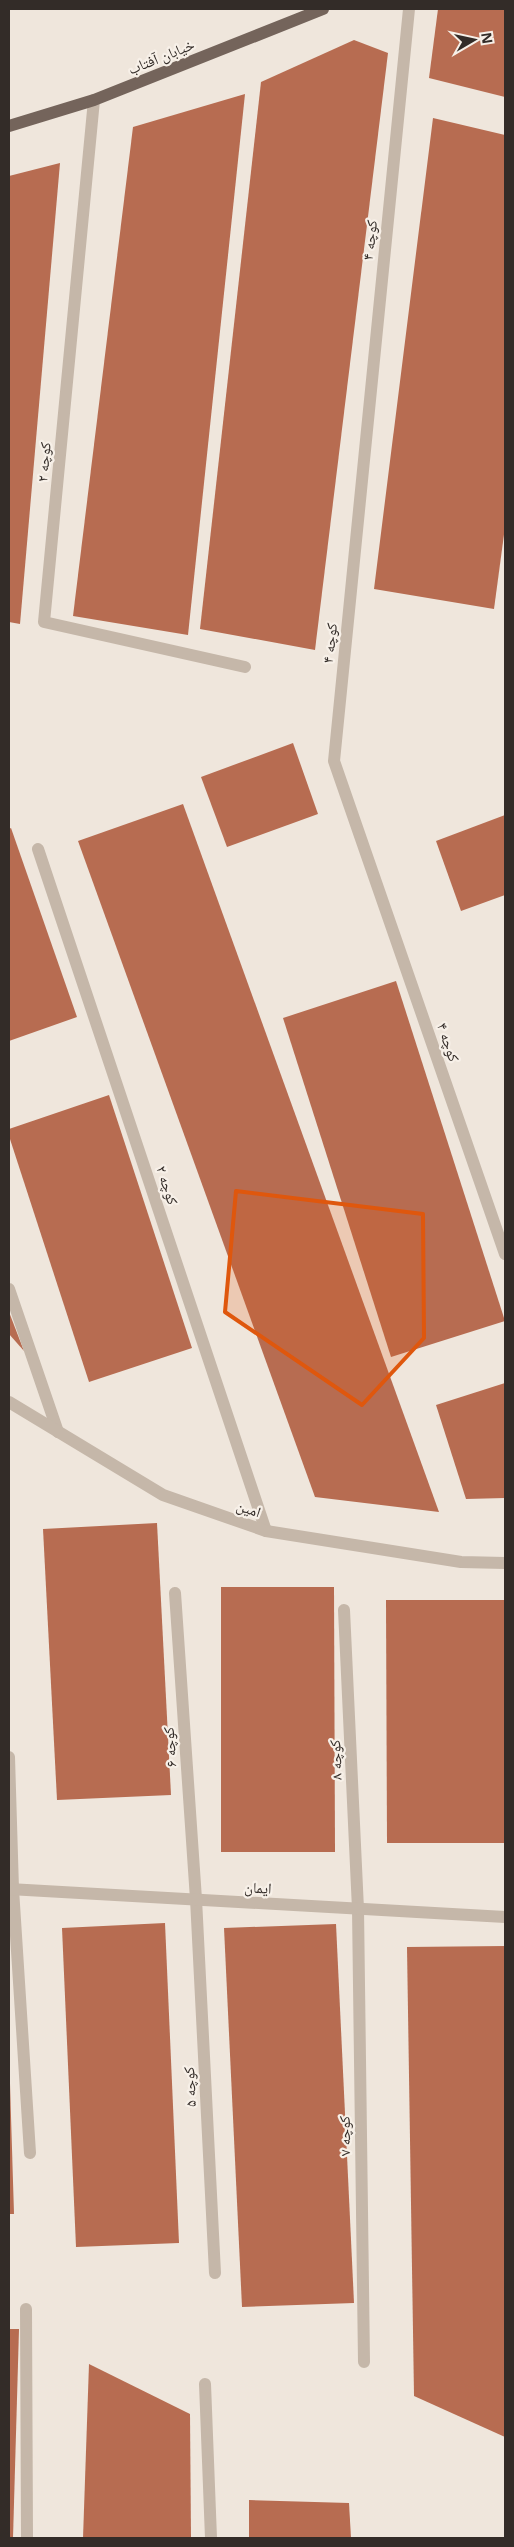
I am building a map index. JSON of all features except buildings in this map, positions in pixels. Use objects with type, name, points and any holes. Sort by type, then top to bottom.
[{"type":"main road","name":"خیابان آفتاب","points":[[9,126],[94,100],[322,9]]},
{"type":"street","name":"کوچه ۴","points":[[409,9],[334,761],[505,1254]]},
{"type":"street","name":"کوچه ۲","points":[[94,100],[44,622],[245,667]]},
{"type":"street","name":"کوچه ۲","points":[[38,849],[266,1531]]},
{"type":"street","points":[[9,1289],[58,1432]]},
{"type":"street","name":"امین","points":[[9,1402],[163,1495],[266,1531],[460,1562],[505,1563]]},
{"type":"street","name":"کوچه ۶","points":[[175,1593],[196,1899]]},
{"type":"street","name":"کوچه ۸","points":[[344,1610],[358,1909]]},
{"type":"street","points":[[9,1757],[11,1889],[30,2153]]},
{"type":"street","name":"ایمان","points":[[11,1889],[505,1917]]},
{"type":"street","name":"کوچه ۵","points":[[196,1899],[215,2273]]},
{"type":"street","name":"کوچه ۷","points":[[358,1909],[364,2362]]},
{"type":"street","points":[[26,2309],[27,2538]]},
{"type":"street","points":[[205,2384],[211,2538]]},
{"type":"highlighted area","points":[[236,1191],[423,1214],[424,1338],[362,1405],[225,1312]]}]
